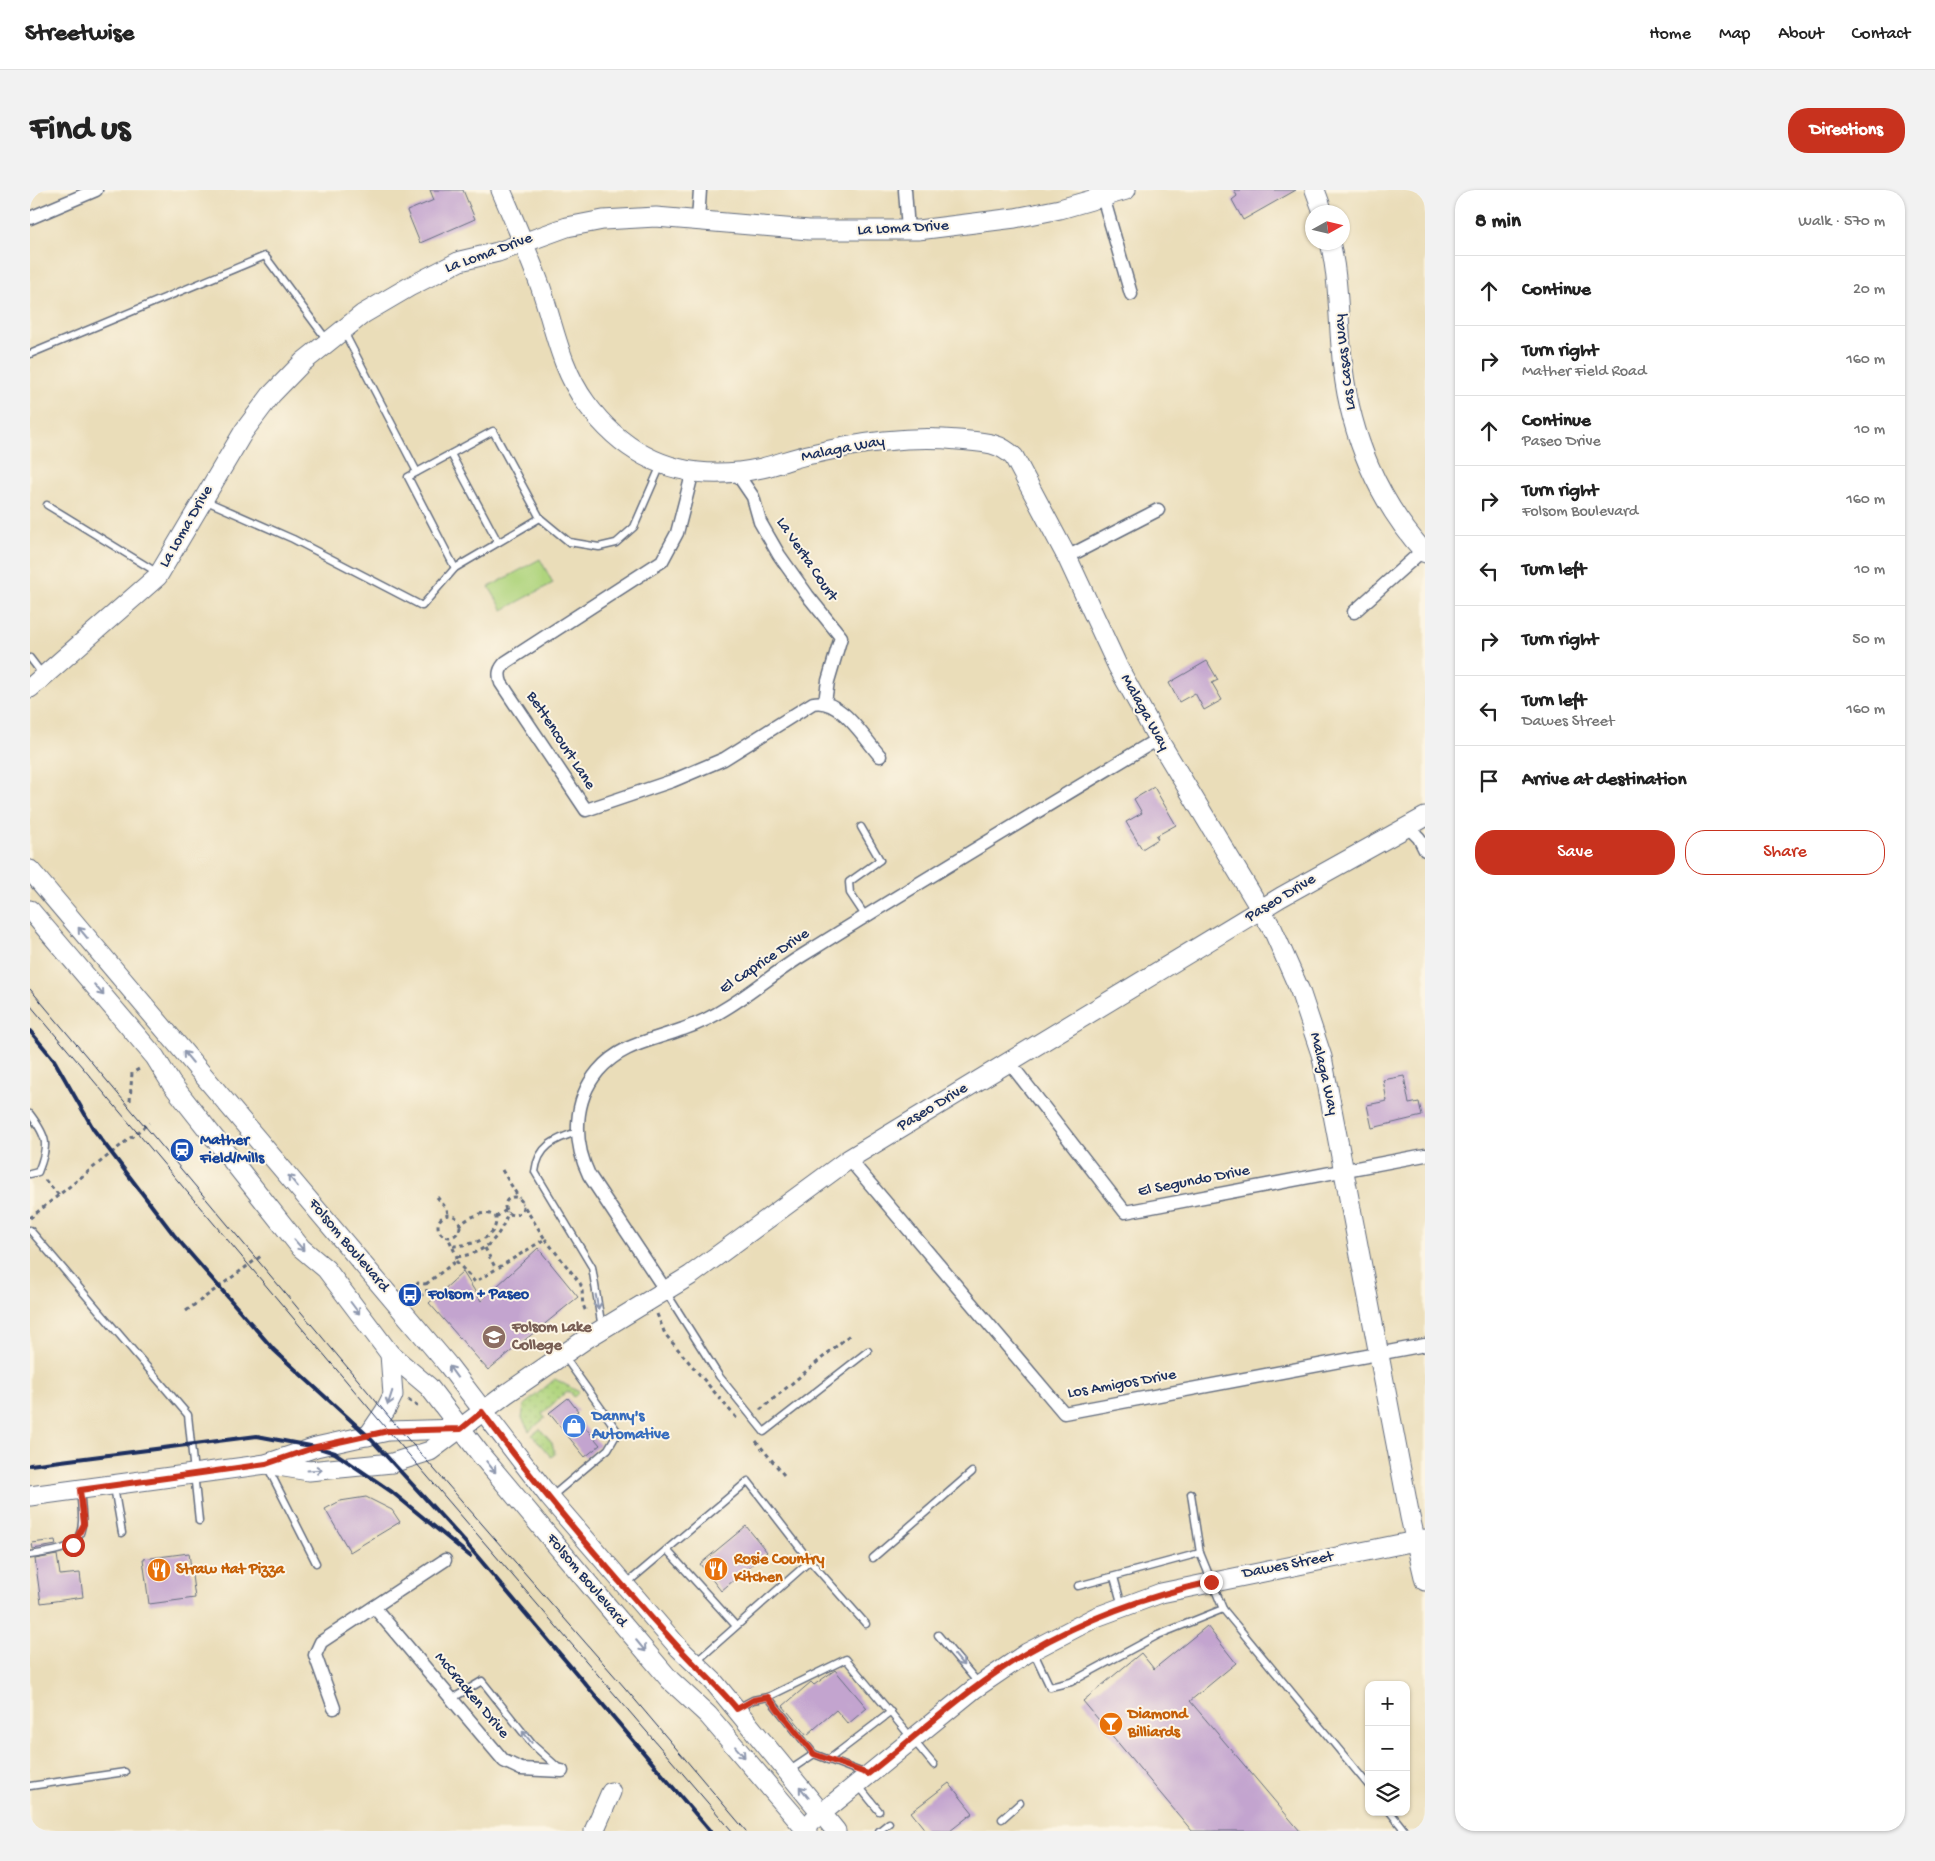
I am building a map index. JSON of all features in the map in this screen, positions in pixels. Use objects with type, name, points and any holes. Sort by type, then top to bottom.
[{"type":"street","points":[[30,218],[96,190]]},
{"type":"street","name":"Malaga Way","points":[[502,190],[542,291],[561,355],[576,389],[586,404],[615,435],[640,455],[661,464],[693,472],[736,472],[865,443],[939,438],[993,443],[1005,448],[1014,457],[1067,557],[1118,667],[1158,739],[1261,910],[1284,952],[1297,984],[1322,1057],[1379,1354],[1420,1540],[1425,1582]]},
{"type":"street","points":[[698,220],[700,190]]},
{"type":"street","points":[[905,190],[908,230]]},
{"type":"street","name":"La Loma Drive","points":[[37,683],[159,574],[244,431],[271,395],[303,362],[335,335],[409,287],[460,261],[498,252],[567,227],[603,220],[648,217],[809,230],[908,230],[1005,220],[1126,190]]},
{"type":"street","points":[[1315,190],[1320,205]]},
{"type":"street","points":[[1103,197],[1131,294]]},
{"type":"street","name":"Las Casas Way","points":[[1331,250],[1339,298],[1343,368],[1355,429],[1365,458],[1379,487],[1394,513],[1424,551]]},
{"type":"street","name":"Bettencourt Lane","points":[[693,472],[677,533],[662,561],[506,662],[501,667],[499,676],[501,683],[586,810],[672,782],[724,759],[813,703],[825,702]]},
{"type":"street","name":"La Verta Court","points":[[736,472],[754,497],[760,522],[779,555],[808,596],[841,637],[828,681],[825,702]]},
{"type":"street","points":[[1067,557],[1158,510]]},
{"type":"street","points":[[1354,612],[1424,551]]},
{"type":"street","points":[[825,702],[838,708],[880,756]]},
{"type":"street","name":"El Caprice Drive","points":[[666,1291],[589,1176],[581,1154],[577,1132],[582,1098],[593,1078],[616,1054],[636,1043],[683,1029],[728,1007],[802,956],[1158,739]]},
{"type":"street","name":"Paseo Drive","points":[[266,1464],[309,1471],[392,1463],[430,1450],[563,1355],[666,1291],[727,1249],[849,1159],[1261,910],[1425,817]]},
{"type":"street","points":[[1408,827],[1418,838],[1425,850]]},
{"type":"street","name":"Folsom Boulevard","points":[[30,870],[448,1365],[482,1412],[550,1498],[695,1664],[713,1681],[836,1831]]},
{"type":"street","name":"Folsom Boulevard","points":[[30,910],[155,1057],[171,1083],[289,1233],[301,1248],[326,1269],[390,1354],[429,1387],[531,1516],[670,1680],[708,1715],[806,1829]]},
{"type":"street","name":"El Segundo Drive","points":[[1009,1062],[1125,1212],[1425,1155]]},
{"type":"street","name":"Los Amigos Drive","points":[[849,1159],[1064,1414],[1425,1345]]},
{"type":"street","points":[[368,1436],[385,1411],[393,1394],[390,1354]]},
{"type":"street","points":[[30,1496],[266,1464],[316,1447],[388,1431],[461,1429]]},
{"type":"street","name":"Dawes Street","points":[[806,1829],[821,1813],[980,1685],[1033,1650],[1096,1617],[1161,1593],[1420,1540]]},
{"type":"street","points":[[334,1708],[315,1655],[321,1642],[445,1560]]},
{"type":"street","name":"McCracken Drive","points":[[374,1607],[453,1698],[504,1761],[521,1769],[562,1770]]},
{"type":"street","points":[[594,1831],[611,1792]]},
{"type":"lane","points":[[30,354],[265,256],[335,335],[417,472]]},
{"type":"lane","points":[[454,568],[408,477],[493,431],[540,518],[568,542],[599,546],[616,543],[634,527],[661,464]]},
{"type":"lane","points":[[450,454],[498,542]]},
{"type":"lane","points":[[202,499],[293,539],[422,606],[454,568],[540,518]]},
{"type":"lane","points":[[47,505],[159,574]]},
{"type":"lane","points":[[30,658],[37,683]]},
{"type":"lane","points":[[861,827],[880,860],[849,882],[850,893],[866,917]]},
{"type":"lane","points":[[30,1114],[41,1129],[46,1152],[38,1172],[30,1174]]},
{"type":"lane","points":[[577,1132],[558,1138],[546,1145],[536,1160],[535,1172],[592,1267],[602,1330]]},
{"type":"lane","points":[[30,1230],[188,1414],[199,1521]]},
{"type":"lane","points":[[666,1291],[719,1376],[764,1432],[868,1351]]},
{"type":"lane","points":[[550,1498],[608,1449],[618,1432],[563,1355]]},
{"type":"lane","points":[[266,1464],[316,1562]]},
{"type":"lane","points":[[873,1558],[972,1472]]},
{"type":"lane","points":[[625,1585],[748,1481],[810,1561],[866,1624]]},
{"type":"lane","points":[[114,1485],[122,1533]]},
{"type":"lane","points":[[30,1555],[61,1551],[73,1545],[84,1524],[80,1490]]},
{"type":"lane","points":[[1191,1494],[1200,1553],[1223,1609],[1365,1781]]},
{"type":"lane","points":[[667,1550],[736,1626]]},
{"type":"lane","points":[[1078,1586],[1200,1553]]},
{"type":"lane","points":[[695,1664],[810,1561]]},
{"type":"lane","points":[[1114,1577],[1122,1607]]},
{"type":"lane","points":[[1033,1650],[1050,1687],[1071,1682],[1158,1635],[1223,1609]]},
{"type":"lane","points":[[938,1635],[980,1685]]},
{"type":"lane","points":[[737,1709],[753,1700],[768,1697],[846,1659],[934,1764]]},
{"type":"lane","points":[[453,1698],[482,1681],[534,1746],[562,1770]]},
{"type":"lane","points":[[768,1697],[814,1754],[863,1779],[879,1811]]},
{"type":"lane","points":[[828,1760],[891,1712]]},
{"type":"lane","points":[[788,1772],[814,1754]]},
{"type":"lane","points":[[30,1786],[125,1772]]},
{"type":"lane","points":[[1002,1819],[1020,1803]]},
{"type":"lane","points":[[1393,1816],[1405,1831]]},
{"type":"lane","points":[[879,1831],[889,1823]]},
{"type":"path","points":[[130,1101],[132,1073],[141,1068]]},
{"type":"path","points":[[30,1218],[149,1123]]},
{"type":"path","points":[[502,1170],[545,1239],[580,1283],[583,1289],[582,1304],[587,1313]]},
{"type":"path","points":[[38,1172],[59,1195]]},
{"type":"path","points":[[436,1197],[447,1209],[448,1215]]},
{"type":"path","points":[[412,1292],[418,1283],[426,1284],[457,1259],[485,1248],[500,1233],[507,1211],[505,1204],[508,1199],[513,1197],[519,1198]]},
{"type":"path","points":[[507,1211],[513,1215],[518,1213],[522,1209],[522,1203]]},
{"type":"path","points":[[496,1217],[507,1211]]},
{"type":"path","points":[[459,1225],[481,1214],[492,1214],[496,1217]]},
{"type":"path","points":[[448,1215],[454,1217],[459,1225],[458,1232],[448,1237]]},
{"type":"path","points":[[448,1215],[439,1221],[438,1228],[442,1234],[448,1237],[457,1259],[476,1282],[545,1239]]},
{"type":"path","points":[[453,1246],[479,1242],[490,1234],[496,1222],[496,1217]]},
{"type":"path","points":[[485,1248],[496,1270]]},
{"type":"path","points":[[186,1311],[261,1256]]},
{"type":"path","points":[[416,1297],[427,1293],[426,1284]]},
{"type":"path","points":[[655,1311],[665,1334],[742,1426],[852,1333]]},
{"type":"path","points":[[403,1397],[421,1409]]},
{"type":"path","points":[[754,1440],[784,1475]]},
{"type":"green space","points":[[540,559],[553,583],[503,610],[489,587]]},
{"type":"green space","points":[[555,1379],[579,1392],[574,1397],[570,1392],[566,1392],[542,1414],[545,1418],[529,1431],[522,1418],[524,1405]]},
{"type":"green space","points":[[540,1429],[552,1443],[555,1454],[551,1457],[532,1435]]},
{"type":"building","points":[[430,190],[463,190],[475,219],[420,243],[407,211],[434,200]]},
{"type":"building","points":[[1234,190],[1296,190],[1243,220],[1232,200],[1237,196]]},
{"type":"building","points":[[1207,661],[1218,680],[1212,683],[1222,700],[1204,710],[1195,693],[1179,702],[1169,683]]},
{"type":"building","points":[[1154,787],[1176,825],[1156,836],[1158,839],[1142,849],[1126,822],[1142,813],[1134,799]]},
{"type":"building","points":[[1404,1076],[1409,1104],[1419,1102],[1422,1116],[1372,1128],[1367,1105],[1387,1101],[1383,1080]]},
{"type":"building","name":"Folsom Lake College","points":[[538,1248],[578,1297],[488,1370],[429,1303],[463,1272],[481,1301]]},
{"type":"building","points":[[568,1398],[578,1411],[574,1414],[600,1445],[585,1457],[549,1413]]},
{"type":"building","points":[[366,1497],[392,1510],[400,1522],[350,1552],[325,1509],[340,1501]]},
{"type":"building","points":[[746,1526],[767,1552],[721,1591],[700,1564]]},
{"type":"building","points":[[55,1540],[56,1545],[33,1549],[32,1543]]},
{"type":"building","points":[[189,1553],[195,1598],[149,1604],[143,1559]]},
{"type":"building","points":[[57,1555],[60,1575],[80,1573],[83,1597],[41,1603],[35,1559]]},
{"type":"building","points":[[1207,1626],[1236,1663],[1190,1701],[1300,1831],[1192,1831],[1083,1701],[1141,1653],[1154,1669]]},
{"type":"building","points":[[835,1670],[867,1708],[848,1724],[836,1710],[807,1735],[783,1706],[811,1682],[814,1685]]},
{"type":"building","points":[[949,1783],[973,1813],[950,1831],[926,1831],[911,1812]]},
{"type":"tram line","points":[[30,989],[400,1430],[625,1688],[746,1831]]},
{"type":"tram line","points":[[30,1005],[379,1420],[732,1831]]},
{"type":"railway","points":[[30,1031],[54,1060],[94,1130],[174,1235],[274,1350],[368,1436],[465,1542],[710,1831]]},
{"type":"railway","points":[[30,1465],[257,1436],[316,1447],[335,1453],[392,1492],[470,1556]]},
{"type":"place","name":"Mather Field/Mills","points":[[182,1150]]},
{"type":"place","name":"Folsom + Paseo","points":[[410,1295]]},
{"type":"place","name":"Folsom Lake College","points":[[494,1337]]},
{"type":"place","name":"Danny's Automative","points":[[574,1426]]},
{"type":"place","name":"Rosie Country Kitchen","points":[[716,1569]]},
{"type":"place","name":"Straw Hat Pizza","points":[[159,1570]]},
{"type":"place","name":"Diamond Billiards","points":[[1111,1724]]},
{"type":"route","points":[[73,1545],[84,1524],[80,1490],[266,1464],[316,1447],[388,1431],[424,1428],[461,1429],[482,1412],[550,1498],[680,1648],[713,1681],[737,1709],[753,1700],[768,1697],[814,1754],[868,1774],[974,1689],[1027,1652],[1096,1617],[1161,1593],[1211,1582]]}]
